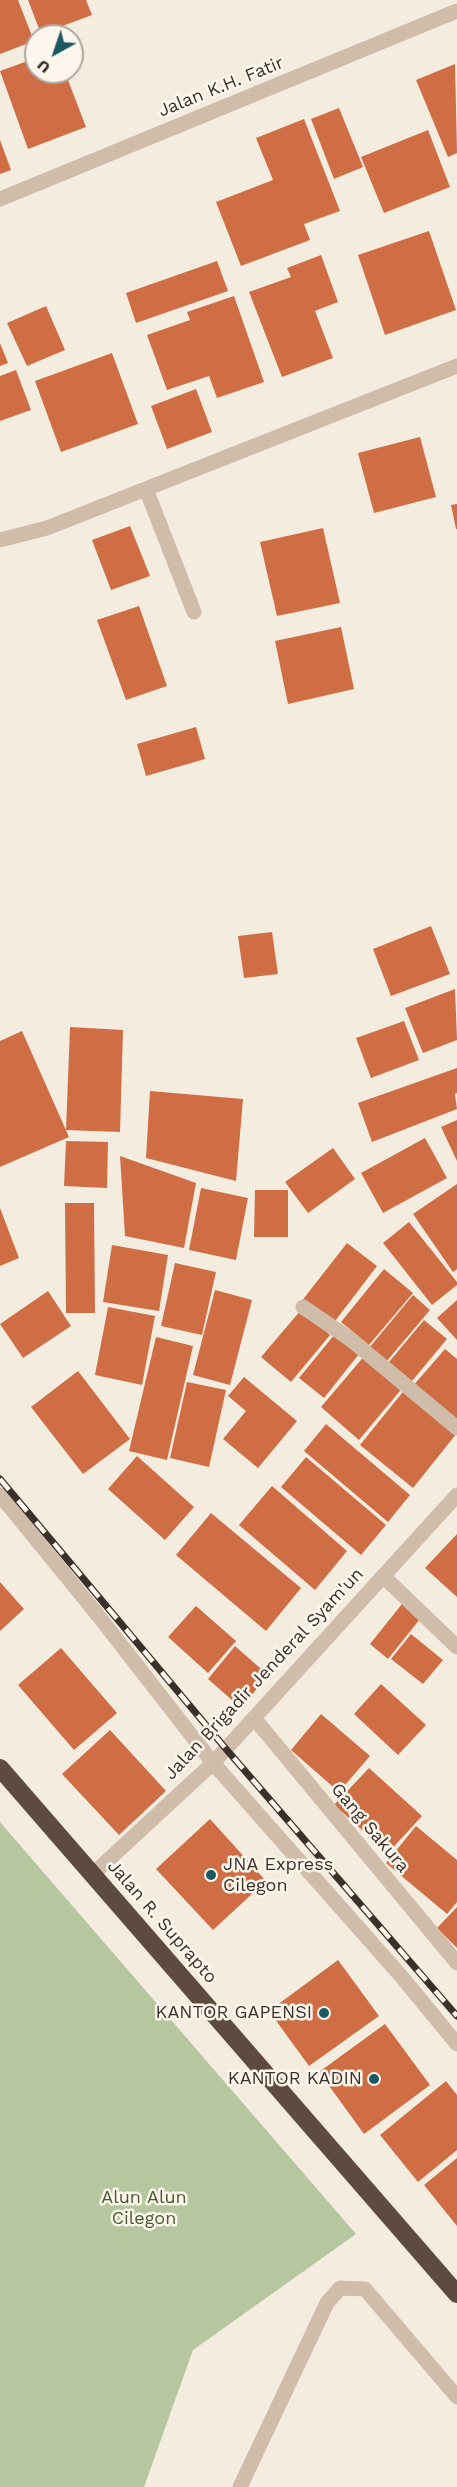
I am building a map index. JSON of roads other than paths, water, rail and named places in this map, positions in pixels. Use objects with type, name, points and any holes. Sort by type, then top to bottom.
[{"type":"highway","name":"Jalan R. Suprapto","points":[[0,1768],[457,2294]]},
{"type":"street","name":"Jalan K.H. Fatir","points":[[0,199],[457,11]]},
{"type":"street","points":[[0,540],[47,528],[457,366]]},
{"type":"street","points":[[146,489],[194,612]]},
{"type":"street","points":[[303,1307],[350,1339],[457,1428]]},
{"type":"street","points":[[0,1495],[97,1614],[213,1763],[401,1976],[457,2044]]},
{"type":"street","name":"Jalan Brigadir Jenderal Syam'un","points":[[93,1874],[213,1763],[457,1495]]},
{"type":"street","points":[[383,1576],[457,1647]]},
{"type":"street","name":"Gang Sakura","points":[[254,1718],[457,1963]]},
{"type":"street","points":[[240,2487],[327,2303],[340,2288],[365,2289],[457,2397]]},
{"type":"railway","points":[[0,1479],[226,1749],[457,2016]]},
{"type":"place","name":"JNA Express Cilegon","points":[[211,1875]]},
{"type":"place","name":"KANTOR GAPENSI","points":[[324,2013]]},
{"type":"place","name":"KANTOR KADIN","points":[[374,2079]]},
{"type":"park label","name":"Alun Alun Cilegon","points":[[144,2208]]}]
